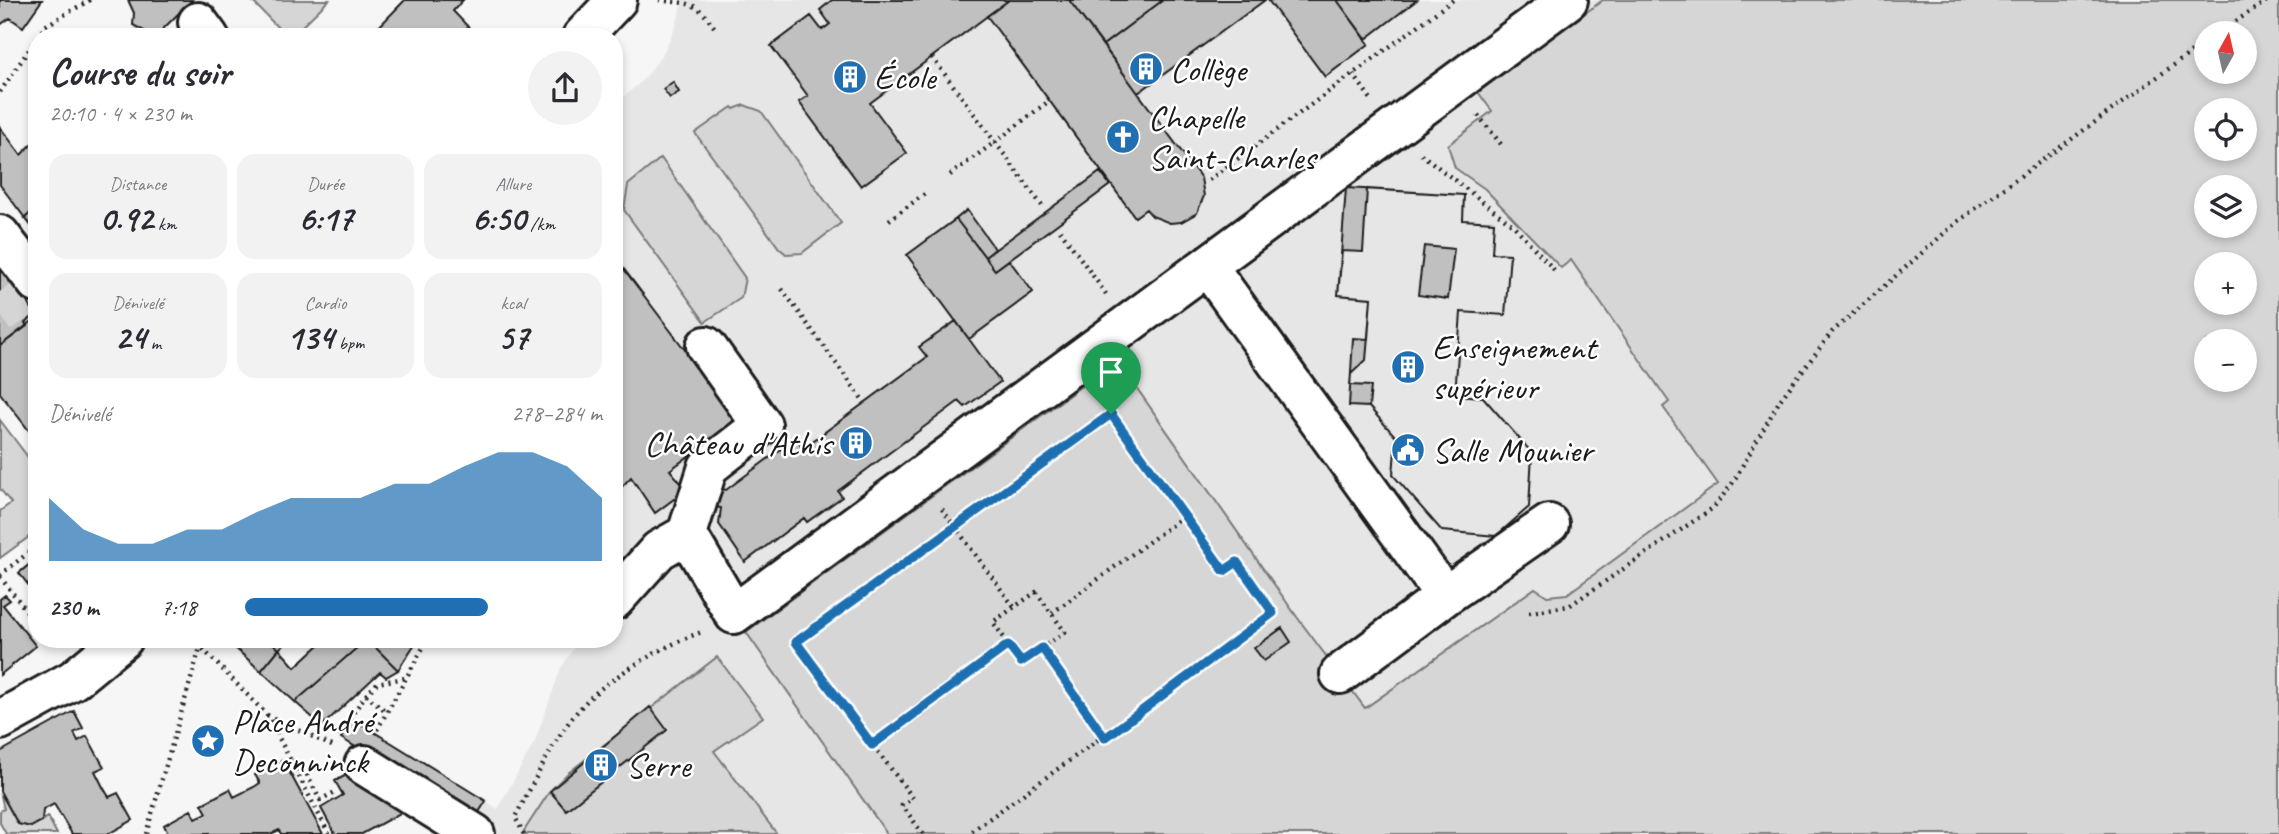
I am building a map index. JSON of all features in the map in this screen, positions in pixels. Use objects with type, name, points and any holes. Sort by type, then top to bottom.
[{"type":"main road","points":[[591,28],[617,0]]},
{"type":"main road","points":[[687,534],[734,614],[1568,0]]},
{"type":"main road","points":[[0,235],[28,283]]},
{"type":"main road","points":[[1208,267],[1445,596]]},
{"type":"main road","points":[[623,590],[659,550],[687,534],[708,467],[762,425],[706,346]]},
{"type":"main road","points":[[1340,674],[1445,596],[1549,524]]},
{"type":"main road","points":[[0,720],[73,680],[112,648]]},
{"type":"main road","points":[[349,756],[475,834]]},
{"type":"path","points":[[44,28],[90,0]]},
{"type":"path","points":[[659,0],[694,2],[705,10],[717,31]]},
{"type":"path","points":[[1209,180],[1453,0]]},
{"type":"path","points":[[2236,21],[2267,0]]},
{"type":"path","points":[[0,92],[28,50]]},
{"type":"path","points":[[1529,612],[1569,606],[1713,508],[1732,484],[1780,400],[1832,332],[1957,222],[2194,50]]},
{"type":"path","points":[[932,57],[1043,207]]},
{"type":"path","points":[[950,175],[1049,101]]},
{"type":"path","points":[[1482,119],[1504,148]]},
{"type":"path","points":[[1448,178],[1514,226],[1557,273]]},
{"type":"path","points":[[889,220],[926,192]]},
{"type":"path","points":[[1059,230],[1090,271]]},
{"type":"path","points":[[782,289],[865,403]]},
{"type":"path","points":[[923,834],[902,805],[913,798],[796,642],[956,529],[1111,414],[1224,571],[1237,562],[1273,613],[1105,738],[968,834]]},
{"type":"path","points":[[1052,613],[1184,516]]},
{"type":"path","points":[[947,517],[1014,607]]},
{"type":"path","points":[[28,553],[0,576],[28,612]]},
{"type":"path","points":[[1037,592],[1065,632],[1021,662],[992,622],[1014,607],[1037,592]]},
{"type":"path","points":[[524,834],[515,817],[565,728],[590,698],[671,643],[705,631]]},
{"type":"path","points":[[872,745],[1008,645]]},
{"type":"path","points":[[146,834],[200,648]]},
{"type":"path","points":[[201,648],[267,715],[330,834]]},
{"type":"path","points":[[289,757],[305,771],[320,800],[349,756],[387,712],[423,648]]},
{"type":"path","points":[[1042,648],[1105,738]]},
{"type":"path","points":[[349,756],[366,695],[377,683],[406,678]]},
{"type":"path","points":[[366,695],[387,712]]},
{"type":"path","points":[[267,715],[349,756]]},
{"type":"shaded area","points":[[251,0],[329,0],[300,28],[278,28]]},
{"type":"shaded area","points":[[683,0],[2279,0],[2256,175],[2194,175],[2194,238],[2248,238],[2247,252],[2194,252],[2194,313],[1496,834],[493,834],[476,816],[486,801],[498,809],[535,741],[561,668],[574,648],[623,648],[623,98],[645,78],[662,55],[676,25]]},
{"type":"shaded area","points":[[1603,0],[2279,0],[2279,834],[887,834],[746,632],[1117,360],[1297,617],[1365,708],[1535,588],[1547,596],[1567,594],[1718,484],[1663,407],[1669,402],[1571,260],[1561,268],[1485,189],[1455,168],[1448,145],[1492,111],[1478,92]]},
{"type":"shaded area","points":[[744,105],[761,111],[841,223],[802,253],[786,254],[779,248],[695,133],[732,107],[734,109]]},
{"type":"shaded area","points":[[661,158],[745,278],[741,298],[705,322],[624,210],[628,185]]},
{"type":"shaded area","points":[[0,420],[28,457],[28,538],[0,558],[0,511],[11,503],[0,489]]},
{"type":"shaded area","points":[[717,657],[763,717],[714,751],[777,834],[522,834],[550,791],[568,773]]},
{"type":"shaded area","points":[[0,792],[18,824],[31,827],[48,817],[57,834],[6,834],[0,823],[0,811],[4,809]]},
{"type":"building","points":[[0,0],[42,0],[23,27],[10,18],[0,25]]},
{"type":"building","points":[[128,0],[192,0],[164,28],[138,28],[133,25],[134,13]]},
{"type":"building","points":[[405,0],[463,0],[453,11],[469,28],[378,28]]},
{"type":"building","name":"École","points":[[832,0],[1009,0],[870,103],[907,153],[861,186],[799,102],[808,96],[771,46],[811,16],[822,30],[830,24],[820,10]]},
{"type":"building","name":"Chapelle Saint-Charles","points":[[1009,0],[1069,0],[1201,178],[1204,196],[1197,213],[1181,222],[1170,223],[1152,216],[1146,209],[1135,217],[987,16]]},
{"type":"building","points":[[1069,0],[1163,0],[1103,45]]},
{"type":"building","name":"Collège","points":[[1163,0],[1265,0],[1138,93],[1103,45]]},
{"type":"building","name":"Collège","points":[[1268,0],[1337,0],[1369,44],[1325,77]]},
{"type":"building","points":[[1337,0],[1417,0],[1366,39]]},
{"type":"building","points":[[673,82],[679,92],[670,98],[663,89]]},
{"type":"building","points":[[0,127],[21,155],[28,148],[28,215],[25,218],[0,185]]},
{"type":"building","points":[[1100,172],[1110,185],[995,270],[985,257]]},
{"type":"building","name":"Enseignement supérieur","points":[[1346,188],[1464,195],[1463,220],[1494,222],[1492,253],[1510,254],[1505,315],[1461,312],[1455,395],[1483,397],[1532,453],[1529,507],[1496,536],[1442,531],[1393,475],[1396,437],[1369,407],[1349,406],[1353,338],[1368,339],[1371,298],[1338,295]]},
{"type":"building","name":"Enseignement supérieur","points":[[1367,189],[1464,195],[1463,220],[1494,222],[1492,253],[1510,254],[1505,315],[1461,312],[1455,395],[1483,397],[1532,453],[1529,507],[1496,536],[1442,531],[1393,475],[1396,437],[1369,407],[1371,386],[1350,385],[1351,374],[1366,360],[1371,298],[1338,295],[1342,251],[1363,252]],"holes":[[[1424,246],[1454,249],[1448,299],[1418,295]]]},
{"type":"building","points":[[967,210],[995,249],[985,257],[956,219]]},
{"type":"building","points":[[956,219],[995,270],[1009,260],[1033,292],[969,339],[907,255]]},
{"type":"building","points":[[0,267],[16,287],[0,297]]},
{"type":"building","points":[[623,268],[738,420],[670,470],[680,482],[687,483],[681,502],[674,499],[655,513],[631,477],[623,485]]},
{"type":"building","points":[[16,287],[28,303],[28,321],[25,323],[27,326],[0,346],[0,297]]},
{"type":"building","name":"Château d'Athis","points":[[956,321],[1000,382],[965,407],[959,401],[838,491],[842,497],[807,522],[804,518],[745,562],[719,524],[721,508],[715,507],[719,488],[726,490],[796,438],[803,448],[927,357],[919,347]]},
{"type":"building","points":[[28,324],[28,429],[0,393],[0,346]]},
{"type":"building","points":[[28,566],[28,584],[19,573]]},
{"type":"building","points":[[5,595],[10,600],[3,605],[28,636],[28,648],[34,648],[0,675],[0,599]]},
{"type":"building","points":[[1282,628],[1291,642],[1264,661],[1254,648]]},
{"type":"building","points":[[235,648],[278,648],[261,671]]},
{"type":"building","points":[[316,648],[357,648],[295,702],[261,671],[279,649],[295,667]]},
{"type":"building","points":[[357,648],[376,648],[398,670],[386,677],[380,672],[322,726],[295,702]]},
{"type":"building","points":[[376,648],[412,648],[398,670]]},
{"type":"building","name":"Serre","points":[[650,707],[667,730],[566,810],[550,791]]},
{"type":"building","points":[[74,711],[83,728],[74,733],[78,741],[87,736],[104,767],[95,771],[103,787],[109,797],[118,793],[133,820],[108,834],[72,834],[54,804],[43,810],[42,821],[31,827],[18,824],[0,791],[0,752]]},
{"type":"building","points":[[353,719],[486,801],[474,820],[341,738]]},
{"type":"building","points":[[283,760],[323,834],[281,834],[279,830],[271,834],[168,834],[164,825],[191,810],[196,818],[207,813],[202,804],[230,789],[234,797],[254,787],[260,783],[255,775]]},
{"type":"building","points":[[358,769],[415,805],[362,834],[335,834],[321,808],[343,795],[335,781]]},
{"type":"tunnel","points":[[0,314],[24,299]]},
{"type":"place","name":"Collège","points":[[1146,69]]},
{"type":"place","name":"École","points":[[850,77]]},
{"type":"place","name":"Chapelle Saint-Charles","points":[[1123,137]]},
{"type":"place","name":"Enseignement supérieur","points":[[1408,367]]},
{"type":"place","name":"Château d'Athis","points":[[856,443]]},
{"type":"place","name":"Salle Mounier","points":[[1408,450]]},
{"type":"place","name":"Place André Deconninck","points":[[208,741]]},
{"type":"place","name":"Serre","points":[[601,765]]},
{"type":"route","points":[[1111,414],[1224,571],[1237,562],[1273,613],[1105,738],[1042,648],[1021,662],[1008,645],[872,745],[796,642],[956,529],[1111,414]]}]
